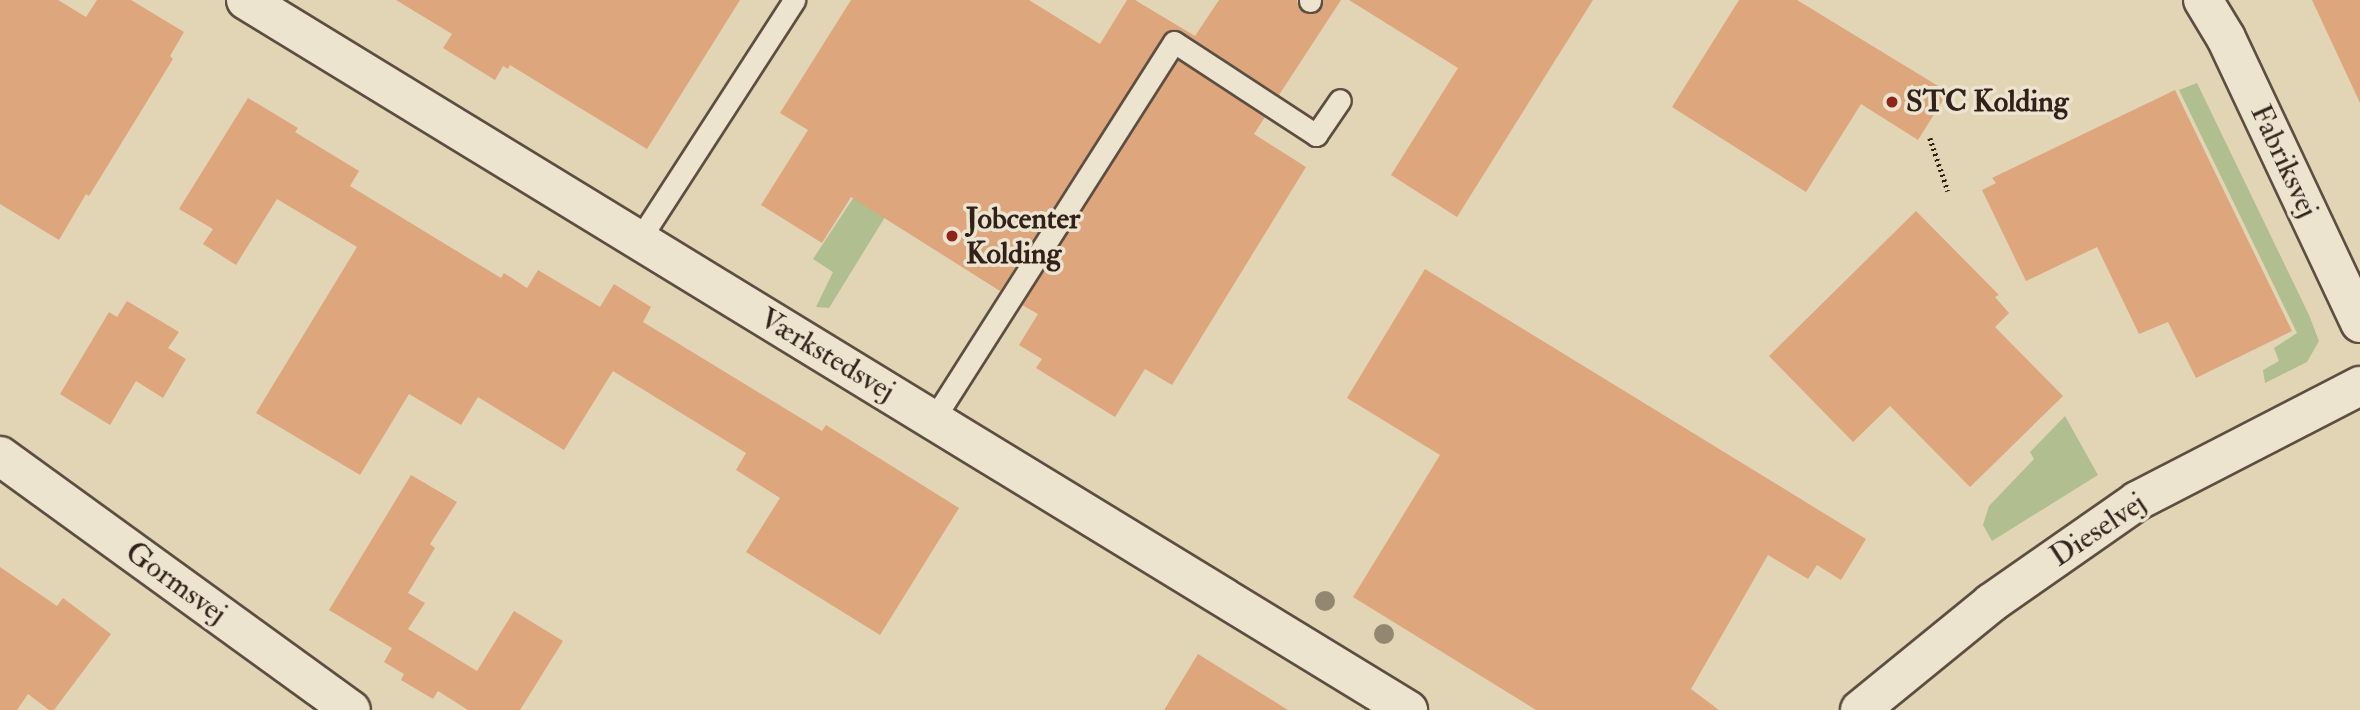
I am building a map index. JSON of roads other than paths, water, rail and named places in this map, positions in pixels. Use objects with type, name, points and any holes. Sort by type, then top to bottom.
[{"type":"street","name":"Værkstedsvej","points":[[246,0],[1408,710]]},
{"type":"street","name":"Fabriksvej","points":[[2203,0],[2226,38],[2360,323]]},
{"type":"street","name":"Dieselvej","points":[[1860,710],[1991,603],[2137,501],[2360,386]]},
{"type":"street","name":"Gormsvej","points":[[0,456],[351,710]]},
{"type":"lane","points":[[639,240],[794,0]]},
{"type":"lane","points":[[933,420],[1174,42],[1316,135],[1340,100]]},
{"type":"place","name":"STC Kolding","points":[[1892,102]]},
{"type":"place","name":"Jobcenter Kolding","points":[[952,236]]}]
